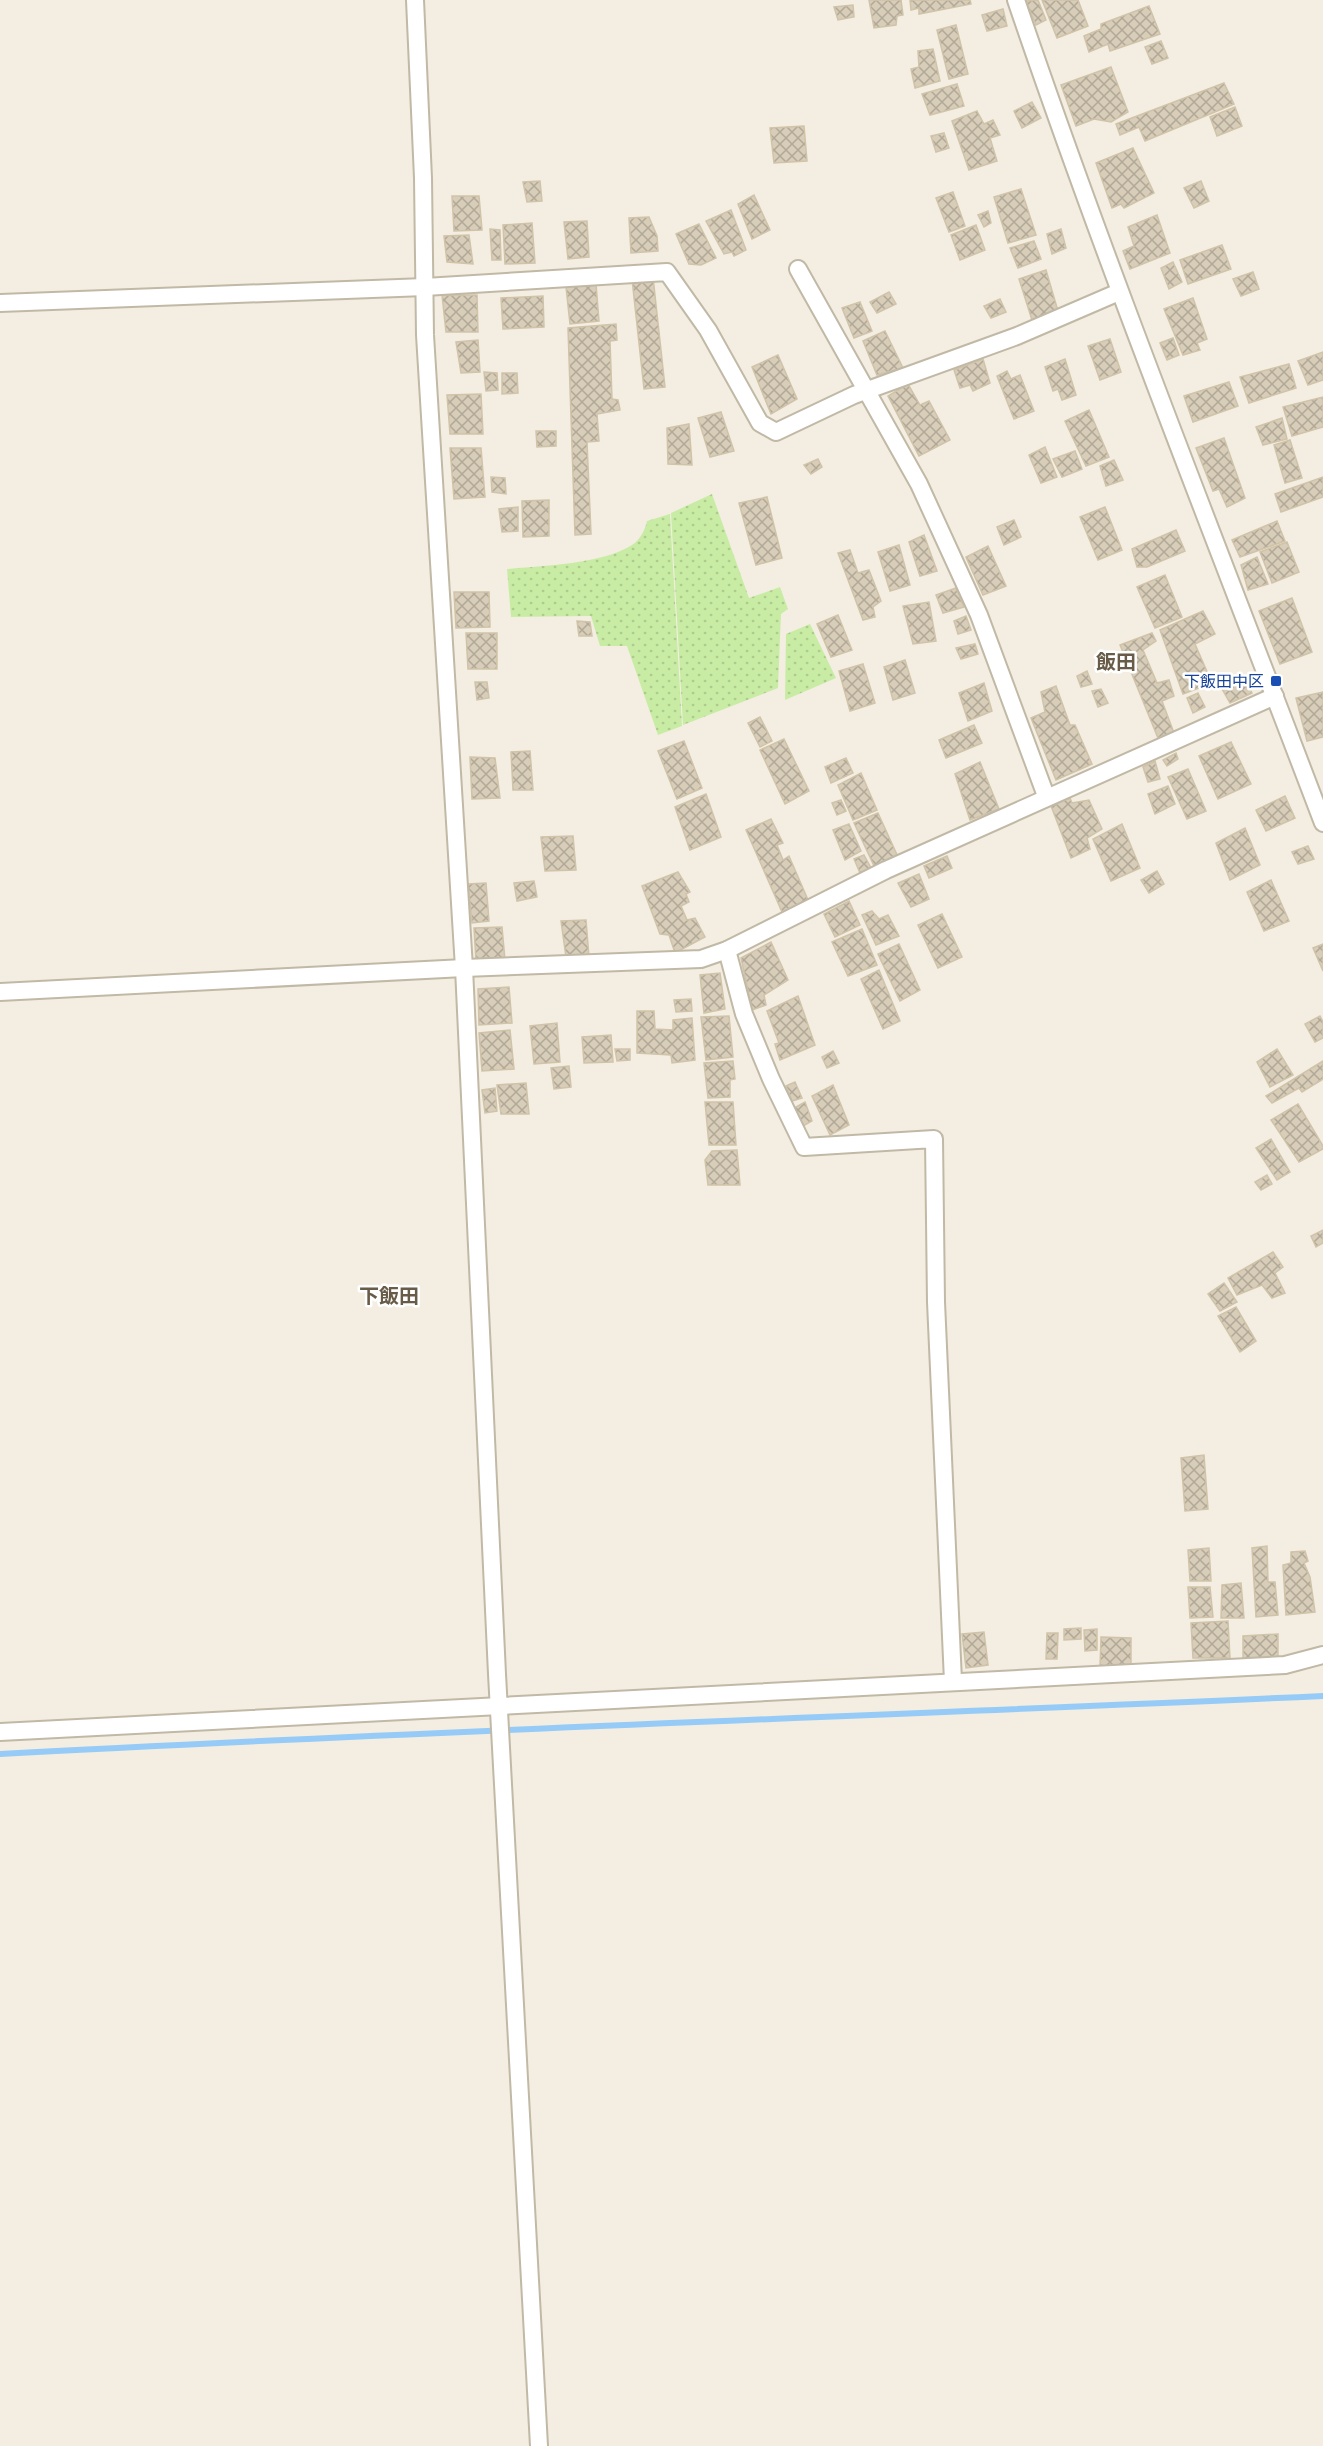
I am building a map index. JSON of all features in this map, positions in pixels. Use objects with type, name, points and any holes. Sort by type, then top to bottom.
[{"type":"street","points":[[415,0],[423,178],[425,336],[464,968],[499,1712],[539,2446]]},
{"type":"street","points":[[1016,0],[1066,148],[1119,292],[1323,823]]},
{"type":"street","points":[[798,269],[919,484],[979,615],[1046,796]]},
{"type":"street","points":[[0,303],[425,287],[667,272],[708,330],[759,423],[776,432],[866,391],[1017,336],[1119,292]]},
{"type":"street","points":[[0,993],[464,968],[701,959],[727,950],[886,870],[1046,796],[1275,696]]},
{"type":"street","points":[[727,950],[744,1014],[771,1079],[804,1147],[934,1139],[936,1302],[953,1681]]},
{"type":"street","points":[[0,1732],[499,1712],[953,1681],[1285,1665],[1323,1655]]},
{"type":"green space","points":[[712,494],[749,598],[780,587],[788,609],[781,614],[778,688],[683,725],[671,513]]},
{"type":"green space","points":[[670,514],[682,726],[658,735],[627,646],[600,646],[591,616],[511,617],[507,569],[571,563],[620,551],[635,543],[642,534],[647,521]]},
{"type":"green space","points":[[810,624],[836,678],[785,700],[786,634]]},
{"type":"building","points":[[869,0],[901,0],[903,15],[897,16],[896,25],[874,28]]},
{"type":"building","points":[[910,0],[970,0],[971,4],[919,14],[919,8],[911,10]]},
{"type":"building","points":[[1038,0],[1046,20],[1036,25],[1026,1]]},
{"type":"building","points":[[1042,0],[1078,0],[1088,26],[1057,38]]},
{"type":"building","points":[[853,5],[854,17],[838,20],[834,7]]},
{"type":"building","points":[[1149,6],[1160,34],[1110,51],[1108,44],[1089,52],[1084,36],[1101,29],[1101,24]]},
{"type":"building","points":[[1003,9],[1007,26],[987,31],[982,15]]},
{"type":"building","points":[[956,25],[968,74],[949,79],[937,30]]},
{"type":"building","points":[[1161,41],[1168,58],[1152,64],[1145,47]]},
{"type":"building","points":[[933,49],[940,81],[915,88],[911,69],[919,67],[918,51]]},
{"type":"building","points":[[1111,67],[1128,112],[1111,122],[1094,119],[1076,126],[1061,85]]},
{"type":"building","points":[[1224,83],[1234,104],[1145,141],[1139,127],[1120,135],[1116,124]]},
{"type":"building","points":[[957,84],[964,106],[930,115],[922,94]]},
{"type":"building","points":[[1032,102],[1041,118],[1022,128],[1014,111]]},
{"type":"building","points":[[1235,107],[1242,126],[1217,136],[1210,117]]},
{"type":"building","points":[[977,111],[984,124],[993,120],[1000,135],[990,138],[997,161],[969,170],[952,121]]},
{"type":"building","points":[[804,126],[807,161],[774,163],[770,128]]},
{"type":"building","points":[[944,133],[949,148],[936,152],[931,136]]},
{"type":"building","points":[[1133,148],[1154,193],[1124,208],[1121,204],[1112,208],[1096,163]]},
{"type":"building","points":[[540,181],[542,201],[527,202],[523,182]]},
{"type":"building","points":[[1201,181],[1209,201],[1194,208],[1184,188]]},
{"type":"building","points":[[1021,189],[1036,235],[1008,243],[994,197]]},
{"type":"building","points":[[953,192],[965,226],[949,232],[936,198]]},
{"type":"building","points":[[754,195],[770,230],[752,239],[738,204]]},
{"type":"building","points":[[452,196],[479,196],[482,230],[454,231]]},
{"type":"building","points":[[731,210],[746,250],[734,256],[732,252],[724,254],[706,221]]},
{"type":"building","points":[[988,211],[991,223],[984,227],[978,215]]},
{"type":"building","points":[[1157,215],[1170,253],[1130,269],[1123,251],[1134,246],[1128,227]]},
{"type":"building","points":[[649,217],[657,236],[658,251],[631,253],[629,218]]},
{"type":"building","points":[[587,221],[589,257],[568,259],[564,222]]},
{"type":"building","points":[[532,223],[535,263],[505,264],[503,225]]},
{"type":"building","points":[[699,224],[716,258],[701,265],[689,264],[676,234]]},
{"type":"building","points":[[976,225],[985,250],[960,260],[951,235]]},
{"type":"building","points":[[490,229],[500,230],[501,260],[492,260]]},
{"type":"building","points":[[1061,229],[1066,248],[1052,254],[1047,234]]},
{"type":"building","points":[[469,235],[473,264],[447,262],[444,236]]},
{"type":"building","points":[[1034,241],[1041,259],[1018,268],[1010,248]]},
{"type":"building","points":[[1222,245],[1231,269],[1188,284],[1180,260]]},
{"type":"building","points":[[1173,262],[1182,282],[1169,289],[1161,268]]},
{"type":"building","points":[[1046,270],[1058,311],[1032,320],[1019,279]]},
{"type":"building","points":[[1253,272],[1259,289],[1241,296],[1233,279]]},
{"type":"building","points":[[653,277],[665,387],[644,389],[632,279]]},
{"type":"building","points":[[596,284],[599,321],[570,324],[566,287]]},
{"type":"building","points":[[889,292],[896,304],[877,313],[870,302]]},
{"type":"building","points":[[442,295],[477,295],[478,332],[446,332]]},
{"type":"building","points":[[543,296],[544,327],[503,329],[501,298]]},
{"type":"building","points":[[1193,298],[1207,339],[1197,343],[1200,350],[1183,355],[1164,309]]},
{"type":"building","points":[[1000,299],[1006,312],[991,318],[984,306]]},
{"type":"building","points":[[860,302],[872,331],[854,338],[842,308]]},
{"type":"building","points":[[616,324],[617,340],[610,341],[612,399],[618,400],[620,410],[597,414],[599,441],[587,442],[591,534],[575,535],[568,328]]},
{"type":"building","points":[[885,331],[903,368],[877,375],[863,341]]},
{"type":"building","points":[[1173,338],[1179,355],[1167,360],[1160,343]]},
{"type":"building","points":[[1110,339],[1121,372],[1100,380],[1088,346]]},
{"type":"building","points":[[478,340],[480,372],[461,373],[456,342]]},
{"type":"building","points":[[1323,352],[1323,380],[1308,385],[1298,361]]},
{"type":"building","points":[[778,355],[797,399],[771,414],[752,367]]},
{"type":"building","points":[[983,359],[990,383],[973,391],[970,385],[960,388],[954,370]]},
{"type":"building","points":[[1065,359],[1076,395],[1062,400],[1058,389],[1053,391],[1045,367]]},
{"type":"building","points":[[1289,364],[1296,388],[1249,403],[1240,377]]},
{"type":"building","points":[[1007,371],[1011,379],[1020,375],[1034,411],[1014,419],[997,376]]},
{"type":"building","points":[[484,372],[497,373],[498,390],[486,391]]},
{"type":"building","points":[[502,373],[517,373],[518,393],[502,394]]},
{"type":"building","points":[[1229,382],[1238,406],[1193,422],[1184,396]]},
{"type":"building","points":[[908,384],[920,405],[929,401],[950,440],[919,456],[888,396]]},
{"type":"building","points":[[481,394],[483,434],[450,434],[447,395]]},
{"type":"building","points":[[1323,397],[1323,427],[1292,436],[1283,407]]},
{"type":"building","points":[[1089,410],[1109,457],[1086,466],[1065,421]]},
{"type":"building","points":[[721,412],[734,451],[710,457],[698,418]]},
{"type":"building","points":[[1282,418],[1287,439],[1263,445],[1256,427]]},
{"type":"building","points":[[689,424],[692,465],[668,464],[667,428]]},
{"type":"building","points":[[536,431],[556,431],[556,446],[537,447]]},
{"type":"building","points":[[1224,438],[1245,498],[1227,507],[1219,489],[1213,491],[1196,448]]},
{"type":"building","points":[[1290,440],[1302,478],[1285,483],[1274,445]]},
{"type":"building","points":[[1045,447],[1057,477],[1041,483],[1029,455]]},
{"type":"building","points":[[450,448],[481,448],[485,497],[454,499]]},
{"type":"building","points":[[1075,451],[1082,469],[1062,477],[1053,459]]},
{"type":"building","points":[[818,459],[822,467],[811,474],[804,465]]},
{"type":"building","points":[[1114,460],[1123,480],[1106,486],[1100,466]]},
{"type":"building","points":[[491,477],[505,478],[506,494],[492,492]]},
{"type":"building","points":[[1323,477],[1323,497],[1281,512],[1275,494]]},
{"type":"building","points":[[767,497],[782,558],[756,565],[739,503]]},
{"type":"building","points":[[549,500],[549,536],[523,537],[522,501]]},
{"type":"building","points":[[518,507],[518,531],[502,532],[499,509]]},
{"type":"building","points":[[1105,507],[1122,550],[1098,560],[1080,517]]},
{"type":"building","points":[[1014,520],[1021,537],[1004,545],[997,527]]},
{"type":"building","points":[[1277,521],[1285,541],[1240,557],[1232,540]]},
{"type":"building","points":[[1176,530],[1185,551],[1147,567],[1137,567],[1132,549]]},
{"type":"building","points":[[924,535],[937,571],[920,576],[909,542]]},
{"type":"building","points":[[1287,542],[1299,572],[1272,583],[1260,552]]},
{"type":"building","points":[[899,545],[910,585],[890,591],[878,552]]},
{"type":"building","points":[[988,546],[1006,586],[983,595],[966,557]]},
{"type":"building","points":[[850,550],[858,573],[869,570],[881,601],[873,607],[875,617],[863,620],[838,553]]},
{"type":"building","points":[[1257,557],[1268,584],[1248,590],[1241,565]]},
{"type":"building","points":[[1165,575],[1182,617],[1155,628],[1137,587]]},
{"type":"building","points":[[956,588],[964,607],[943,613],[936,595]]},
{"type":"building","points":[[454,592],[489,592],[490,627],[456,628]]},
{"type":"building","points":[[1292,598],[1312,652],[1280,664],[1259,611]]},
{"type":"building","points":[[929,602],[936,641],[913,644],[903,606]]},
{"type":"building","points":[[1203,611],[1215,634],[1195,644],[1212,683],[1183,694],[1160,630]]},
{"type":"building","points":[[838,615],[852,650],[831,657],[817,624]]},
{"type":"building","points":[[966,616],[971,630],[958,634],[954,621]]},
{"type":"building","points":[[577,621],[590,622],[592,636],[579,636]]},
{"type":"building","points":[[466,633],[497,633],[497,669],[468,669]]},
{"type":"building","points":[[1152,633],[1156,641],[1143,650],[1157,683],[1169,680],[1174,696],[1162,701],[1174,733],[1158,738],[1120,645]]},
{"type":"building","points":[[975,644],[978,654],[961,659],[956,648]]},
{"type":"building","points":[[905,660],[915,693],[893,700],[884,667]]},
{"type":"building","points":[[863,664],[875,703],[850,711],[839,671]]},
{"type":"building","points":[[1087,671],[1092,684],[1081,687],[1077,676]]},
{"type":"building","points":[[1245,677],[1252,693],[1230,703],[1221,687]]},
{"type":"building","points":[[475,682],[487,682],[489,698],[477,700]]},
{"type":"building","points":[[984,683],[992,711],[968,721],[959,693]]},
{"type":"building","points":[[1056,686],[1070,725],[1075,725],[1092,764],[1056,780],[1031,718],[1045,712],[1041,692]]},
{"type":"building","points":[[1101,689],[1108,703],[1098,707],[1092,691]]},
{"type":"building","points":[[1323,692],[1323,737],[1307,741],[1296,698]]},
{"type":"building","points":[[1198,693],[1205,707],[1193,713],[1187,698]]},
{"type":"building","points":[[760,717],[772,741],[760,747],[748,723]]},
{"type":"building","points":[[974,725],[982,743],[946,758],[939,740]]},
{"type":"building","points":[[784,739],[809,791],[785,804],[760,750]]},
{"type":"building","points":[[684,741],[702,788],[677,799],[658,751]]},
{"type":"building","points":[[1231,742],[1251,784],[1218,799],[1199,756]]},
{"type":"building","points":[[530,751],[533,790],[513,790],[511,752]]},
{"type":"building","points":[[1176,753],[1178,759],[1167,766],[1163,760]]},
{"type":"building","points":[[470,757],[495,758],[500,798],[472,799]]},
{"type":"building","points":[[846,758],[853,773],[831,783],[825,767]]},
{"type":"building","points":[[1155,761],[1160,779],[1148,782],[1143,767]]},
{"type":"building","points":[[980,762],[999,809],[970,820],[955,774]]},
{"type":"building","points":[[1188,769],[1206,811],[1187,819],[1168,777]]},
{"type":"building","points":[[861,773],[877,810],[853,820],[838,785]]},
{"type":"building","points":[[1168,786],[1175,804],[1155,814],[1148,794]]},
{"type":"building","points":[[706,794],[721,837],[690,850],[675,807]]},
{"type":"building","points":[[1285,796],[1295,818],[1266,831],[1256,810]]},
{"type":"building","points":[[1070,798],[1072,803],[1089,800],[1102,829],[1087,838],[1090,849],[1071,858],[1051,806]]},
{"type":"building","points":[[841,800],[846,811],[837,815],[832,803]]},
{"type":"building","points":[[878,813],[898,857],[875,868],[854,823]]},
{"type":"building","points":[[771,819],[783,843],[777,845],[783,860],[789,856],[808,900],[782,912],[746,830]]},
{"type":"building","points":[[849,824],[861,851],[845,860],[833,830]]},
{"type":"building","points":[[1122,824],[1140,868],[1111,881],[1093,839]]},
{"type":"building","points":[[1245,828],[1260,865],[1230,880],[1216,843]]},
{"type":"building","points":[[573,836],[576,870],[545,871],[541,837]]},
{"type":"building","points":[[1308,846],[1314,859],[1298,864],[1292,852]]},
{"type":"building","points":[[864,855],[871,868],[860,873],[854,859]]},
{"type":"building","points":[[947,856],[952,868],[929,878],[924,866]]},
{"type":"building","points":[[1157,871],[1164,884],[1149,893],[1141,880]]},
{"type":"building","points":[[678,872],[690,892],[686,894],[689,902],[681,906],[687,920],[695,918],[705,937],[675,953],[669,935],[660,934],[642,886]]},
{"type":"building","points":[[919,874],[929,899],[911,907],[898,883]]},
{"type":"building","points":[[1271,880],[1289,921],[1264,931],[1247,892]]},
{"type":"building","points":[[534,881],[537,897],[517,901],[514,883]]},
{"type":"building","points":[[486,883],[489,921],[472,923],[468,884]]},
{"type":"building","points":[[849,901],[860,925],[835,937],[824,914]]},
{"type":"building","points":[[872,911],[879,919],[888,915],[899,936],[876,945],[862,915]]},
{"type":"building","points":[[942,914],[962,957],[938,968],[918,925]]},
{"type":"building","points":[[586,920],[589,957],[566,957],[561,921]]},
{"type":"building","points":[[502,927],[505,960],[476,961],[474,928]]},
{"type":"building","points":[[862,929],[877,965],[848,976],[832,942]]},
{"type":"building","points":[[771,942],[788,980],[764,995],[766,1005],[752,1010],[741,958]]},
{"type":"building","points":[[899,944],[920,990],[900,1001],[878,954]]},
{"type":"building","points":[[1323,944],[1323,971],[1313,948]]},
{"type":"building","points":[[879,970],[900,1021],[883,1029],[861,979]]},
{"type":"building","points":[[720,973],[725,1009],[704,1013],[700,975]]},
{"type":"building","points":[[509,987],[512,1023],[479,1025],[478,989]]},
{"type":"building","points":[[798,996],[815,1045],[780,1060],[775,1044],[779,1043],[767,1011]]},
{"type":"building","points":[[691,999],[692,1011],[676,1012],[674,1000]]},
{"type":"building","points":[[637,1011],[654,1011],[655,1029],[673,1030],[673,1020],[692,1018],[695,1060],[672,1063],[671,1055],[637,1053]]},
{"type":"building","points":[[729,1016],[733,1057],[706,1060],[701,1017]]},
{"type":"building","points":[[1320,1016],[1323,1022],[1323,1038],[1315,1042],[1305,1024]]},
{"type":"building","points":[[557,1023],[560,1062],[534,1064],[530,1026]]},
{"type":"building","points":[[510,1030],[514,1069],[482,1071],[479,1033]]},
{"type":"building","points":[[611,1035],[613,1062],[584,1063],[582,1037]]},
{"type":"building","points":[[615,1049],[630,1049],[630,1060],[617,1061]]},
{"type":"building","points":[[1277,1049],[1293,1075],[1270,1087],[1257,1062]]},
{"type":"building","points":[[833,1051],[839,1063],[827,1068],[822,1057]]},
{"type":"building","points":[[733,1061],[735,1079],[730,1080],[730,1097],[708,1098],[704,1063]]},
{"type":"building","points":[[1323,1061],[1323,1079],[1302,1092],[1299,1088],[1272,1103],[1266,1096]]},
{"type":"building","points":[[569,1066],[571,1087],[554,1089],[551,1068]]},
{"type":"building","points":[[795,1082],[802,1098],[792,1101],[786,1086]]},
{"type":"building","points":[[526,1083],[529,1114],[501,1114],[497,1085]]},
{"type":"building","points":[[833,1085],[849,1125],[830,1135],[812,1096]]},
{"type":"building","points":[[495,1088],[497,1111],[485,1113],[482,1090]]},
{"type":"building","points":[[705,1102],[733,1102],[736,1145],[709,1145]]},
{"type":"building","points":[[805,1102],[812,1121],[803,1126],[794,1108]]},
{"type":"building","points":[[1298,1104],[1323,1146],[1323,1149],[1299,1162],[1271,1120]]},
{"type":"building","points":[[1271,1139],[1290,1172],[1277,1180],[1256,1148]]},
{"type":"building","points":[[737,1150],[740,1185],[708,1185],[705,1160],[712,1151]]},
{"type":"building","points":[[1267,1175],[1272,1184],[1261,1190],[1255,1182]]},
{"type":"building","points":[[1323,1230],[1323,1243],[1316,1247],[1311,1236]]},
{"type":"building","points":[[1273,1252],[1283,1267],[1275,1273],[1285,1293],[1272,1298],[1262,1285],[1237,1295],[1228,1278]]},
{"type":"building","points":[[1224,1283],[1237,1302],[1220,1311],[1208,1294]]},
{"type":"building","points":[[1236,1307],[1256,1341],[1240,1352],[1218,1316]]},
{"type":"building","points":[[1204,1455],[1208,1509],[1185,1511],[1181,1458]]},
{"type":"building","points":[[1267,1546],[1268,1582],[1275,1582],[1278,1615],[1256,1617],[1252,1548]]},
{"type":"building","points":[[1209,1548],[1211,1581],[1190,1581],[1188,1550]]},
{"type":"building","points":[[1305,1551],[1308,1561],[1304,1563],[1310,1577],[1315,1612],[1286,1615],[1283,1565],[1291,1563],[1291,1552]]},
{"type":"building","points":[[1241,1583],[1244,1618],[1221,1618],[1222,1585]]},
{"type":"building","points":[[1188,1587],[1210,1587],[1213,1617],[1190,1618]]},
{"type":"building","points":[[1228,1621],[1230,1658],[1193,1658],[1191,1623]]},
{"type":"building","points":[[1081,1628],[1081,1639],[1064,1640],[1064,1629]]},
{"type":"building","points":[[1097,1629],[1097,1650],[1085,1651],[1084,1630]]},
{"type":"building","points":[[984,1632],[988,1665],[966,1668],[962,1634]]},
{"type":"building","points":[[1047,1633],[1058,1633],[1057,1659],[1046,1659]]},
{"type":"building","points":[[1278,1634],[1278,1658],[1243,1659],[1243,1636]]},
{"type":"building","points":[[1101,1637],[1131,1638],[1131,1668],[1100,1668]]},
{"type":"waterway","points":[[0,1754],[496,1730],[1323,1696]]},
{"type":"place","name":"下飯田中区","points":[[1276,681]]},
{"type":"district","name":"飯田","points":[[1116,662]]},
{"type":"district","name":"下飯田","points":[[389,1296]]}]
